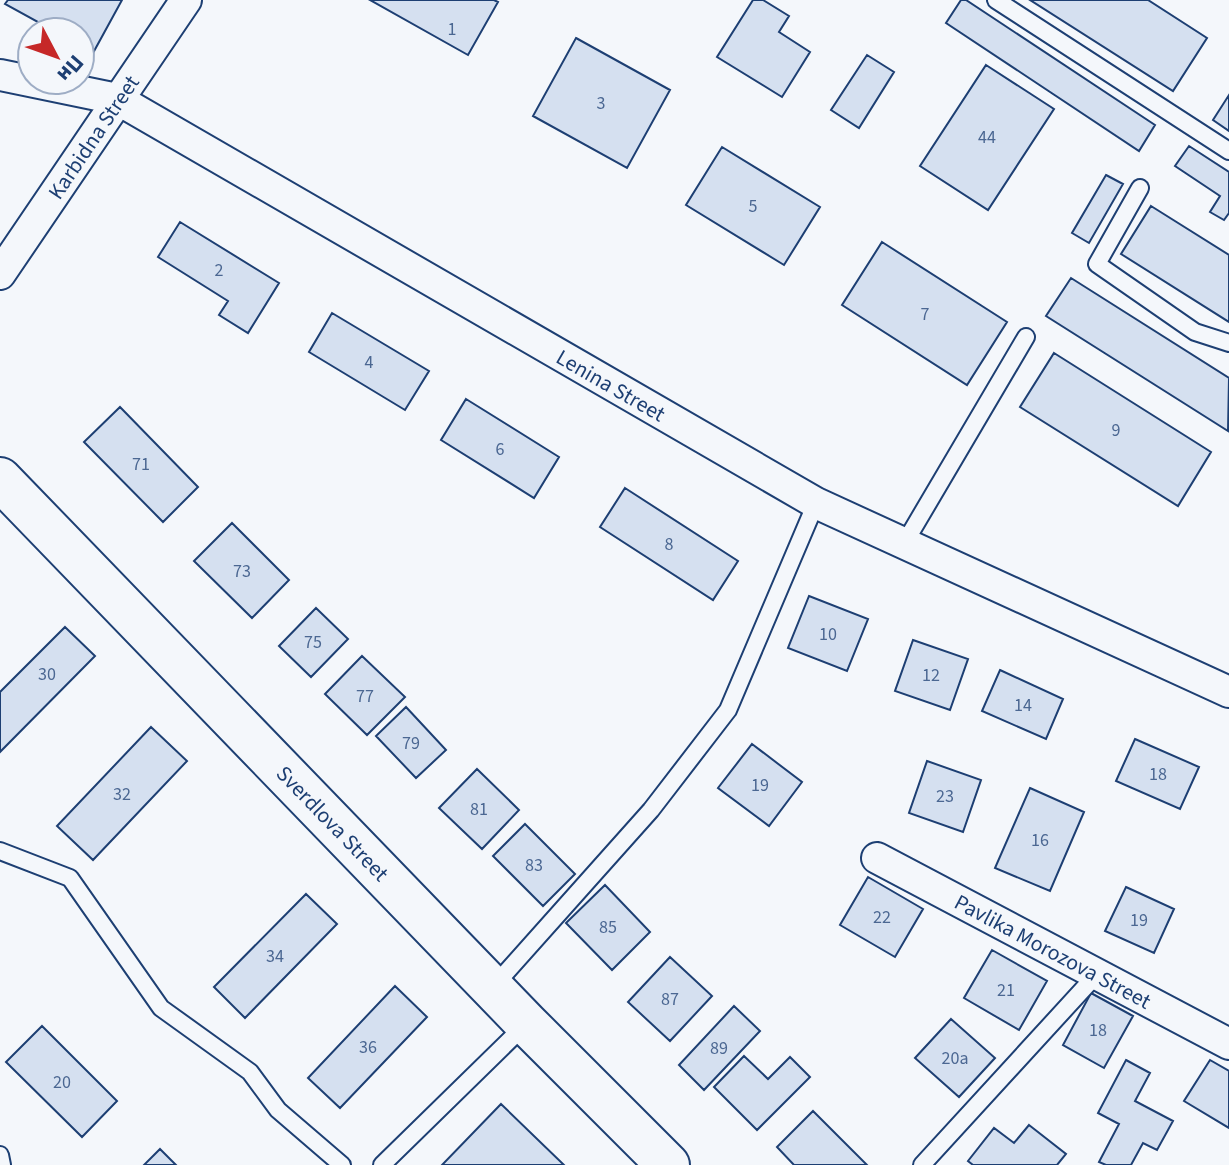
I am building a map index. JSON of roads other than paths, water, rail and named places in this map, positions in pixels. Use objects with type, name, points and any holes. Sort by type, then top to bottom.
[{"type":"street","name":"Karbidna Street","points":[[0,274],[186,0]]},
{"type":"street","name":"Lenina Street","points":[[0,75],[117,99],[816,503],[1229,692]]},
{"type":"street","name":"Sverdlova Street","points":[[0,479],[526,1023],[668,1165]]},
{"type":"street","name":"Pavlika Morozova Street","points":[[877,858],[1229,1044]]},
{"type":"lane","points":[[996,0],[1229,151]]},
{"type":"lane","points":[[1140,188],[1097,264],[1195,332],[1229,343]]},
{"type":"lane","points":[[904,544],[1026,337]]},
{"type":"lane","points":[[492,988],[651,810],[728,710],[816,503]]},
{"type":"lane","points":[[0,851],[70,878],[161,1008],[250,1072],[278,1110],[342,1165]]},
{"type":"lane","points":[[922,1165],[1097,974]]},
{"type":"lane","points":[[382,1165],[526,1023]]},
{"type":"lane","points":[[0,1155],[2,1165]]}]
